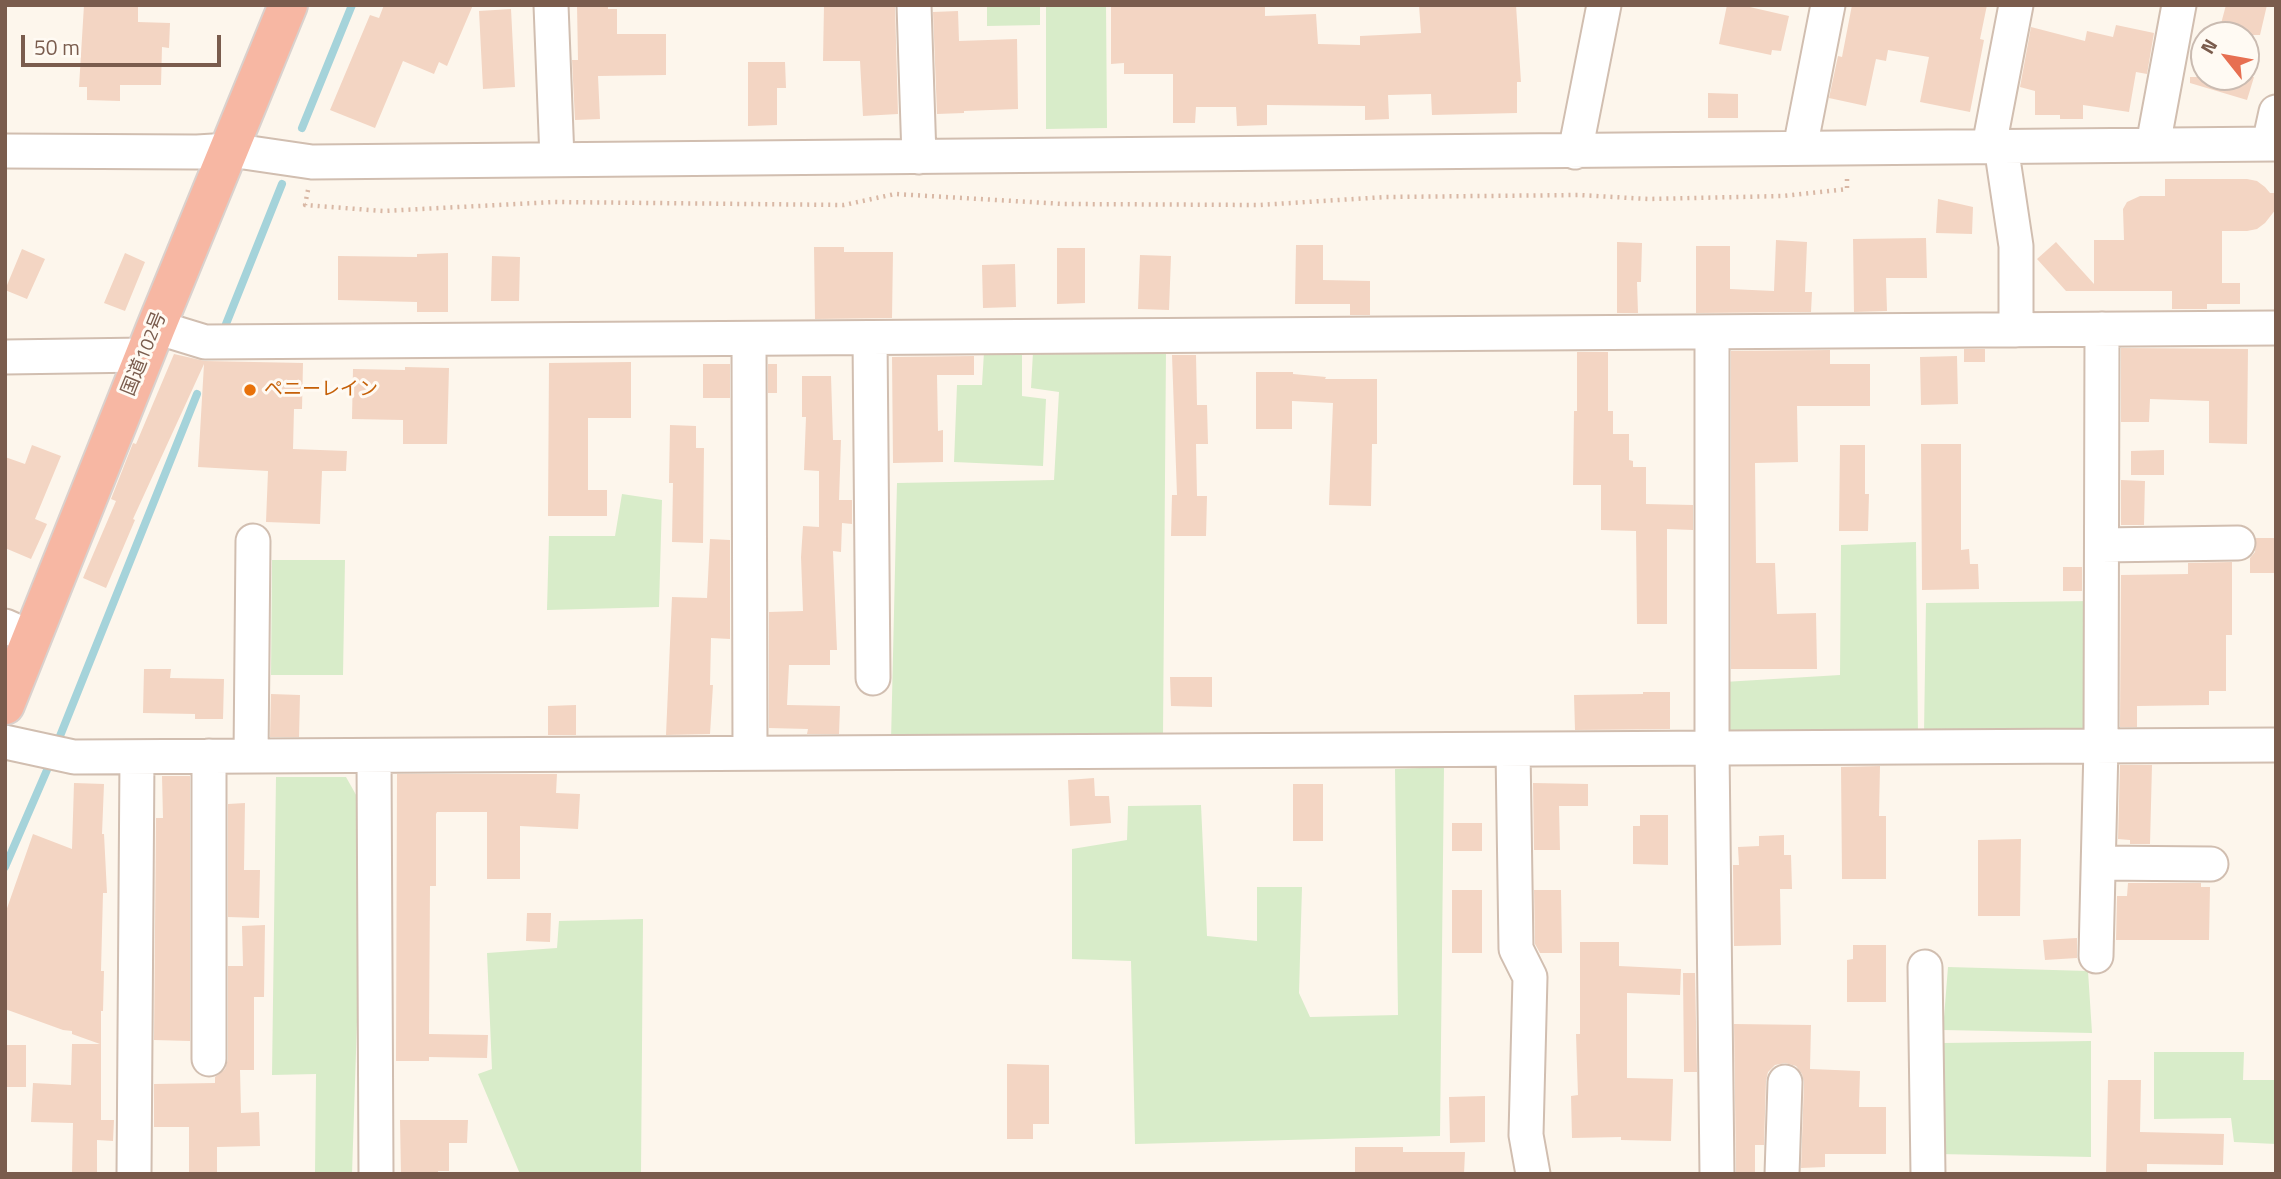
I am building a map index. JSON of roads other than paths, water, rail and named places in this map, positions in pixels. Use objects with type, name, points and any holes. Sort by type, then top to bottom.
[{"type":"highway","name":"国道102号","points":[[5,705],[19,632],[150,341],[288,5]]},
{"type":"street","points":[[551,5],[557,159]]},
{"type":"street","points":[[914,5],[919,157]]},
{"type":"street","points":[[1575,152],[1604,5]]},
{"type":"street","points":[[1800,148],[1828,5]]},
{"type":"street","points":[[2016,5],[1995,146],[2017,246],[2016,330]]},
{"type":"street","points":[[2153,145],[2179,5]]},
{"type":"street","points":[[5,151],[230,150],[312,162],[2153,145],[2274,134]]},
{"type":"street","points":[[5,357],[150,341],[2276,328]]},
{"type":"street","points":[[2096,956],[2101,746],[2102,329]]},
{"type":"street","points":[[1712,332],[1712,749],[1717,1174]]},
{"type":"street","points":[[870,338],[873,678]]},
{"type":"street","points":[[749,339],[750,753]]},
{"type":"street","points":[[251,756],[253,541]]},
{"type":"street","points":[[2102,545],[2238,543]]},
{"type":"street","points":[[5,742],[74,757],[2276,745]]},
{"type":"street","points":[[1513,750],[1516,949],[1530,977],[1526,1135],[1533,1174]]},
{"type":"street","points":[[209,756],[209,1059]]},
{"type":"street","points":[[374,756],[376,1174]]},
{"type":"street","points":[[134,1174],[137,757]]},
{"type":"street","points":[[2099,863],[2211,864]]},
{"type":"street","points":[[1925,967],[1928,1174]]},
{"type":"street","points":[[1782,1174],[1785,1082]]},
{"type":"waterway","points":[[302,128],[352,5]]},
{"type":"waterway","points":[[226,324],[282,184]]},
{"type":"waterway","points":[[60,736],[197,394]]},
{"type":"waterway","points":[[5,867],[47,770]]},
{"type":"place","name":"ペニーレイン","points":[[250,390]]}]
